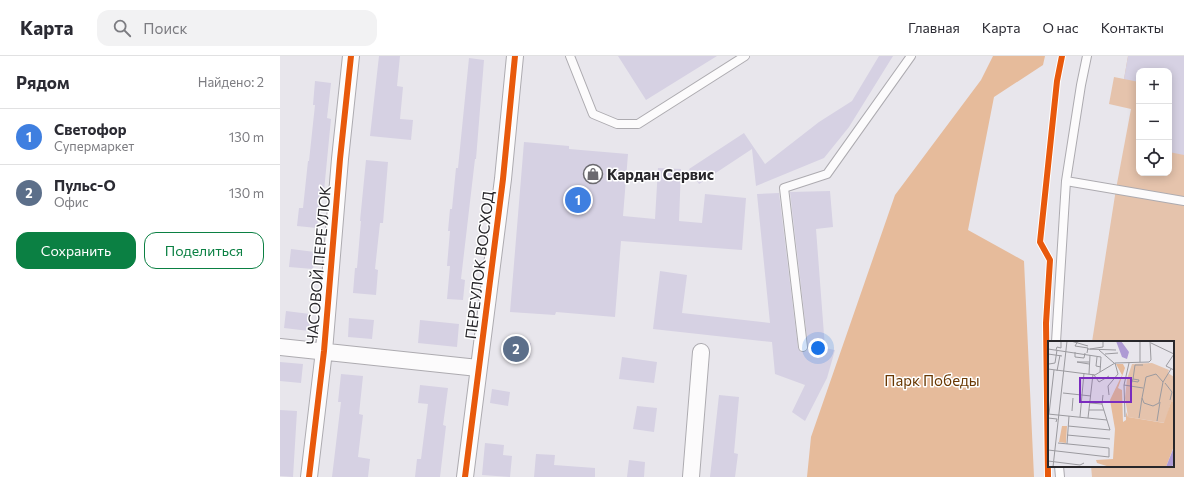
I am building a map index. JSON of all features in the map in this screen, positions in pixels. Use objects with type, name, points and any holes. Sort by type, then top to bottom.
[{"type":"street","name":"ЧАСОВОЙ ПЕРЕУЛОК","points":[[309,477],[324,351],[340,159],[351,56]]},
{"type":"street","name":"ПЕРЕУЛОК ВОСХОД","points":[[465,477],[503,178],[515,56]]},
{"type":"street","points":[[280,347],[478,368]]},
{"type":"street","points":[[691,477],[701,352]]},
{"type":"lane","points":[[570,56],[593,114],[617,124],[638,124],[745,56]]},
{"type":"lane","points":[[802,347],[784,188],[827,174],[911,56]]},
{"type":"lane","points":[[1056,341],[1066,181],[1081,84],[1088,56]]},
{"type":"lane","points":[[1066,181],[1184,201]]},
{"type":"lane","points":[[1059,467],[1060,477]]},
{"type":"shaded area","points":[[1128,56],[1184,56],[1184,477],[1092,477],[1091,467],[1174,467],[1174,341],[1092,341],[1116,189],[1131,109],[1109,104],[1114,77],[1124,79]]},
{"type":"green space","name":"Парк Победы","points":[[993,56],[1045,56],[1043,65],[994,97],[968,230],[1024,261],[1034,477],[807,477],[811,437],[895,195],[981,80]]},
{"type":"building","points":[[379,56],[400,56],[397,86],[403,87],[400,119],[413,120],[411,140],[370,136]]},
{"type":"building","points":[[618,56],[717,56],[646,100]]},
{"type":"building","points":[[879,56],[893,56],[849,127],[824,158],[756,186],[752,149],[699,184],[689,169],[744,133],[765,164],[819,122],[852,101]]},
{"type":"building","points":[[1128,56],[1184,56],[1184,155],[1172,153],[1172,68],[1136,68],[1136,81],[1124,79]]},
{"type":"building","points":[[469,58],[484,60],[476,159],[461,279],[465,280],[463,300],[447,299],[450,266],[447,266],[450,209],[452,209],[456,168],[458,168]]},
{"type":"building","points":[[315,81],[331,83],[327,118],[331,119],[324,191],[321,191],[317,228],[297,226],[299,208],[303,208],[309,161],[315,105],[313,105]]},
{"type":"building","points":[[524,142],[569,146],[569,149],[628,154],[623,216],[655,219],[658,168],[681,169],[679,221],[702,223],[705,194],[746,198],[742,250],[621,241],[615,317],[556,312],[555,315],[510,312]]},
{"type":"building","points":[[366,160],[388,162],[383,223],[380,223],[375,269],[378,270],[376,295],[353,293],[355,268],[357,268]]},
{"type":"building","points":[[830,191],[833,227],[816,229],[825,348],[835,350],[827,378],[805,421],[792,412],[805,385],[775,374],[772,342],[653,329],[660,271],[687,275],[682,313],[770,323],[757,194],[779,193],[798,348],[801,352],[807,351],[808,346],[790,192]]},
{"type":"building","points":[[291,249],[315,252],[313,269],[289,267]]},
{"type":"building","points":[[286,311],[310,314],[309,331],[284,328]]},
{"type":"building","points":[[349,318],[374,320],[372,339],[348,337]]},
{"type":"building","points":[[420,320],[459,324],[457,347],[418,343]]},
{"type":"building","points":[[504,340],[531,343],[530,358],[502,355]]},
{"type":"building","points":[[622,357],[657,362],[654,383],[619,379]]},
{"type":"building","points":[[280,362],[303,364],[301,383],[280,381]]},
{"type":"building","points":[[341,374],[363,376],[359,414],[363,415],[358,457],[370,459],[368,477],[332,477],[341,402],[338,402]]},
{"type":"building","points":[[420,385],[448,388],[443,425],[446,426],[440,477],[415,477],[417,459],[421,459],[428,404],[418,403]]},
{"type":"building","points":[[492,389],[510,392],[508,406],[490,403]]},
{"type":"building","points":[[719,395],[739,397],[734,453],[738,454],[735,477],[710,477]]},
{"type":"building","points":[[637,406],[657,408],[654,432],[633,429]]},
{"type":"building","points":[[280,410],[297,411],[293,477],[280,476]]},
{"type":"building","points":[[485,443],[504,445],[503,455],[512,456],[510,477],[482,475]]},
{"type":"building","points":[[536,454],[555,455],[554,465],[595,468],[595,477],[534,477]]},
{"type":"building","points":[[629,460],[645,462],[644,477],[627,477]]},
{"type":"cycle path","points":[[309,477],[324,351],[340,159],[351,56]]},
{"type":"cycle path","points":[[465,477],[503,179],[515,56]]},
{"type":"cycle path","points":[[1048,477],[1046,323],[1050,260],[1040,242],[1057,81],[1062,56]]},
{"type":"place","name":"Кардан Сервис","points":[[593,174]]},
{"type":"place","name":"Светофор","points":[[578,200]]},
{"type":"place","name":"Пульс-О","points":[[516,349]]}]
